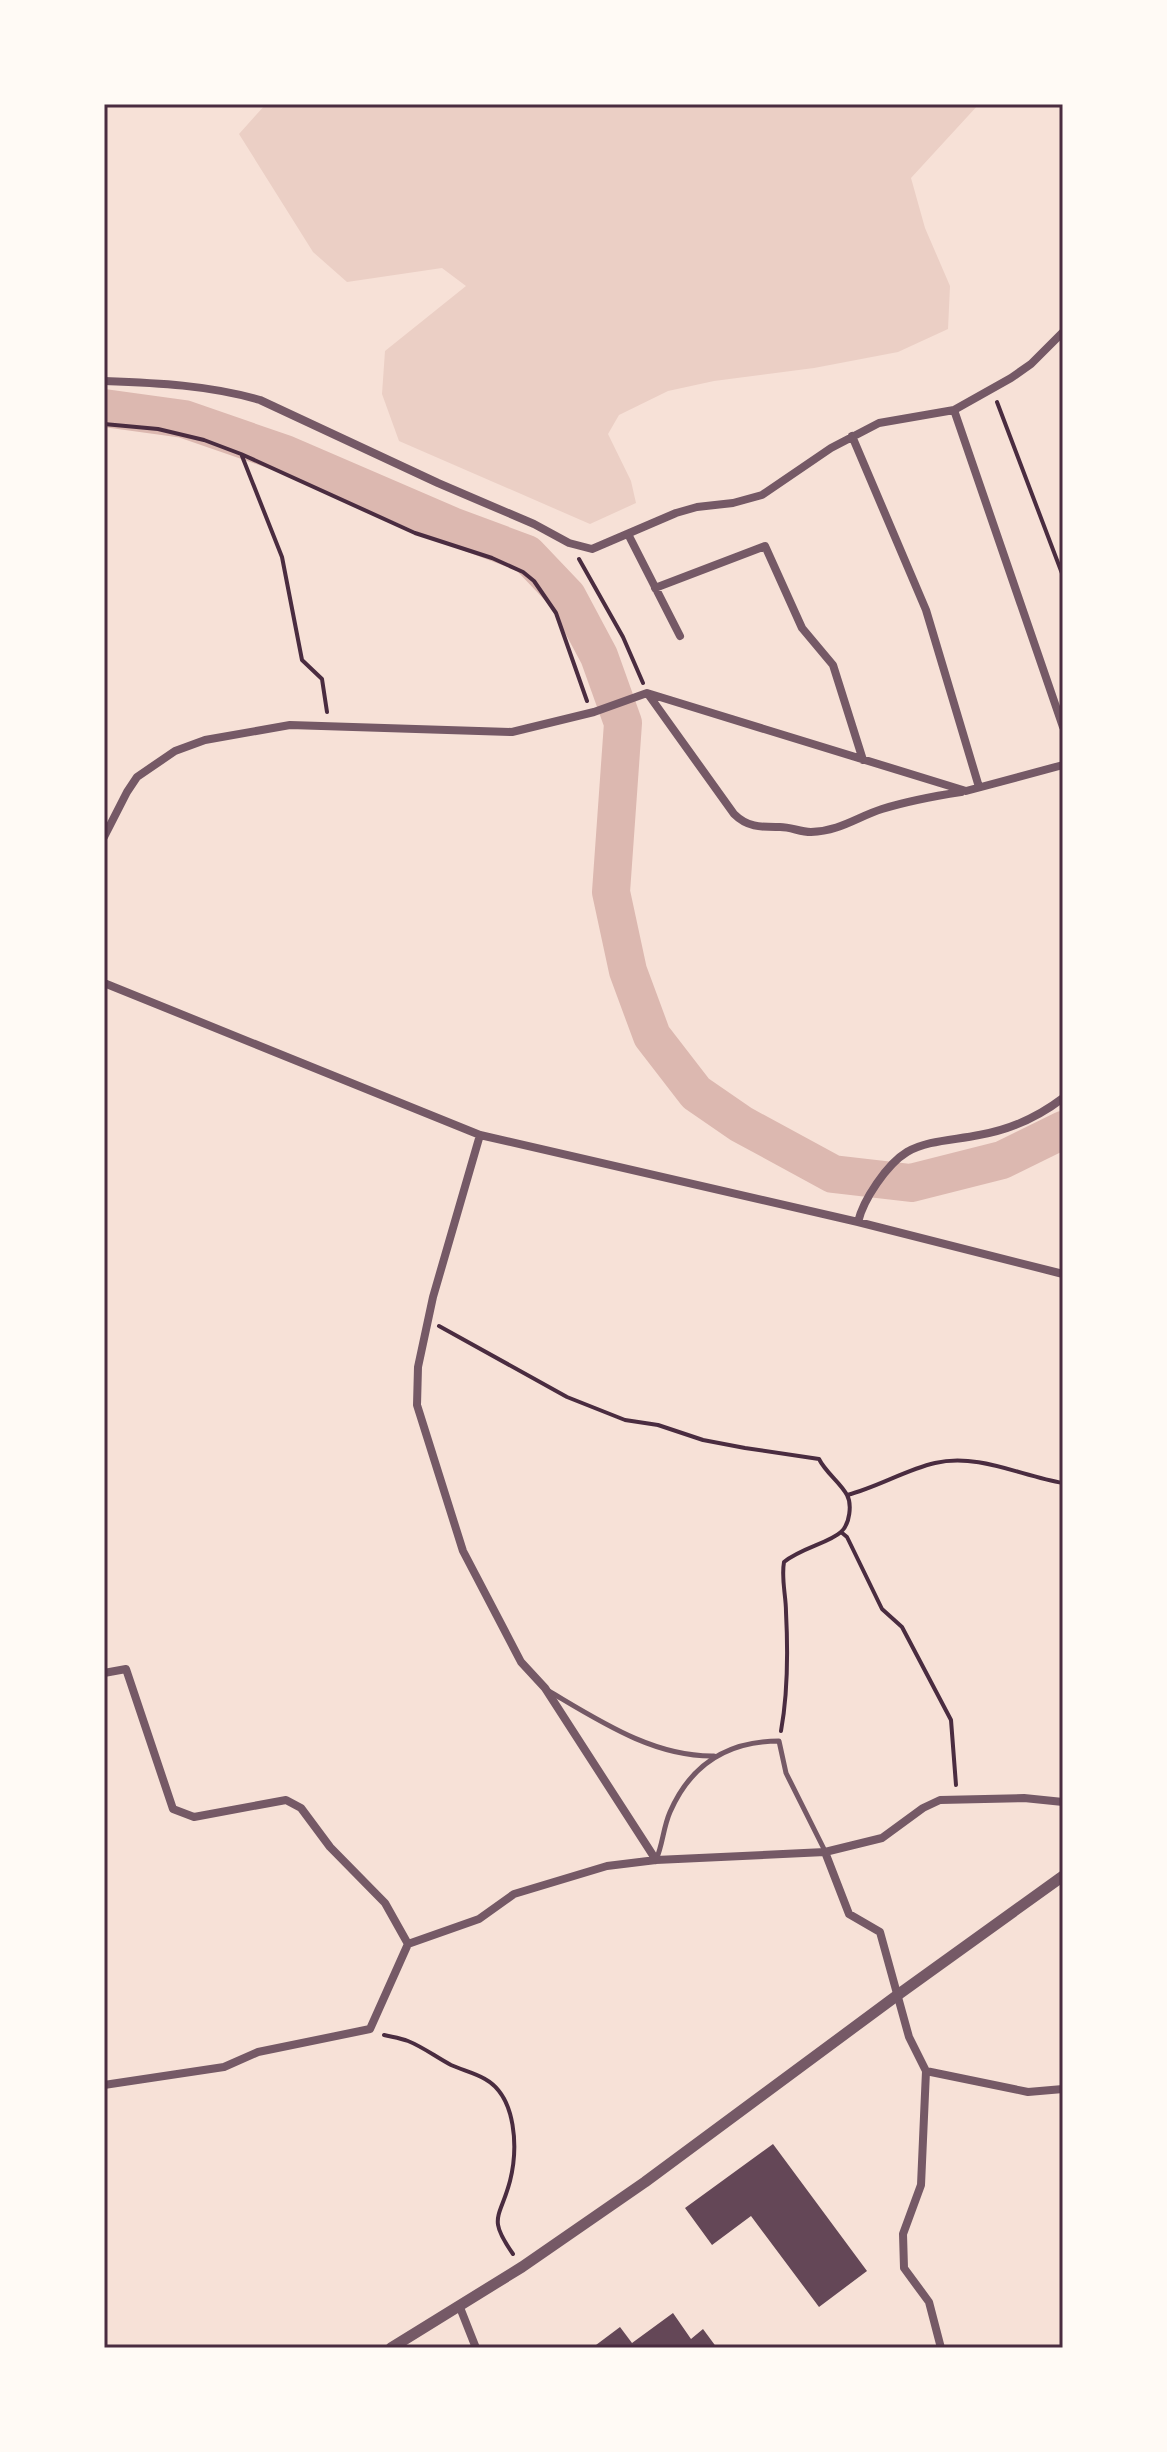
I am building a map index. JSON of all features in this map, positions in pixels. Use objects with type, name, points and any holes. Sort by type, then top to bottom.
[{"type":"street","points":[[104,381],[189,385],[260,400],[534,524],[569,543],[592,549],[676,513],[762,495],[852,436],[879,423],[954,410],[1031,364],[1063,332]]},
{"type":"street","points":[[954,410],[1063,727]]},
{"type":"street","points":[[852,436],[926,610],[979,787]]},
{"type":"street","points":[[628,534],[680,636]]},
{"type":"street","points":[[655,588],[765,546],[802,628],[833,665],[863,760]]},
{"type":"street","points":[[644,694],[734,814],[742,822],[754,826],[783,826],[814,832],[851,824],[878,810],[915,800],[966,791],[1063,765]]},
{"type":"street","points":[[104,837],[137,777],[175,751],[205,740],[290,725],[512,732],[593,712],[644,694],[966,791]]},
{"type":"street","points":[[104,983],[480,1135],[858,1222],[1063,1274]]},
{"type":"street","points":[[858,1222],[867,1197],[907,1152],[1003,1130],[1037,1115],[1063,1098]]},
{"type":"street","points":[[480,1135],[428,1319],[418,1367],[417,1405],[463,1551],[521,1662],[545,1688],[656,1860]]},
{"type":"street","points":[[104,1673],[126,1669],[173,1809],[194,1817],[286,1800],[301,1808],[330,1847],[385,1903],[408,1944]]},
{"type":"street","points":[[104,2085],[224,2067],[258,2052],[370,2029],[408,1944],[479,1919],[514,1894],[607,1866],[656,1860],[825,1852],[882,1838],[940,1800],[1024,1798],[1063,1802]]},
{"type":"street","points":[[825,1852],[849,1914],[880,1932],[909,2037],[926,2071],[921,2185],[903,2234],[904,2268],[929,2302],[941,2348]]},
{"type":"street","points":[[391,2348],[522,2267],[645,2182],[1063,1876]]},
{"type":"street","points":[[926,2071],[1028,2092],[1063,2089]]},
{"type":"street","points":[[459,2305],[476,2348]]},
{"type":"lane","points":[[545,1688],[605,1723],[667,1751],[715,1756]]},
{"type":"lane","points":[[656,1860],[663,1845],[669,1815],[700,1766],[741,1745],[779,1741],[786,1773],[825,1852]]},
{"type":"path","points":[[992,389],[1063,576]]},
{"type":"path","points":[[104,424],[185,434],[241,454],[415,533],[492,558],[523,572],[534,581],[556,613],[593,712]]},
{"type":"path","points":[[241,454],[282,557],[302,660],[319,674],[325,687],[327,726]]},
{"type":"path","points":[[569,543],[623,637],[644,694]]},
{"type":"path","points":[[428,1319],[529,1377],[607,1414],[703,1440],[819,1459],[826,1473],[847,1495],[850,1507],[847,1524],[841,1532],[795,1553],[784,1562],[786,1685],[779,1741]]},
{"type":"path","points":[[847,1495],[876,1488],[923,1466],[950,1461],[980,1463],[1063,1483]]},
{"type":"path","points":[[841,1532],[847,1537],[882,1609],[902,1627],[951,1720],[957,1801]]},
{"type":"path","points":[[370,2029],[430,2052],[487,2079],[499,2090],[507,2104],[515,2146],[510,2181],[498,2210],[497,2226],[522,2267]]},
{"type":"shaded area","points":[[266,104],[979,104],[911,178],[925,228],[950,286],[948,329],[898,352],[668,391],[619,415],[608,434],[631,481],[636,503],[590,524],[399,441],[382,394],[385,351],[466,286],[442,268],[347,282],[313,252],[239,134]]},
{"type":"building","points":[[773,2144],[867,2271],[819,2307],[751,2216],[712,2245],[685,2208]]},
{"type":"building","points":[[673,2313],[691,2339],[703,2329],[717,2348],[592,2348],[620,2327],[632,2343]]},
{"type":"waterway","points":[[104,408],[184,419],[285,454],[452,526],[527,554],[567,596],[599,656],[623,723],[611,892],[628,971],[652,1036],[696,1093],[741,1124],[833,1174],[911,1183],[1002,1160],[1063,1130]]}]
